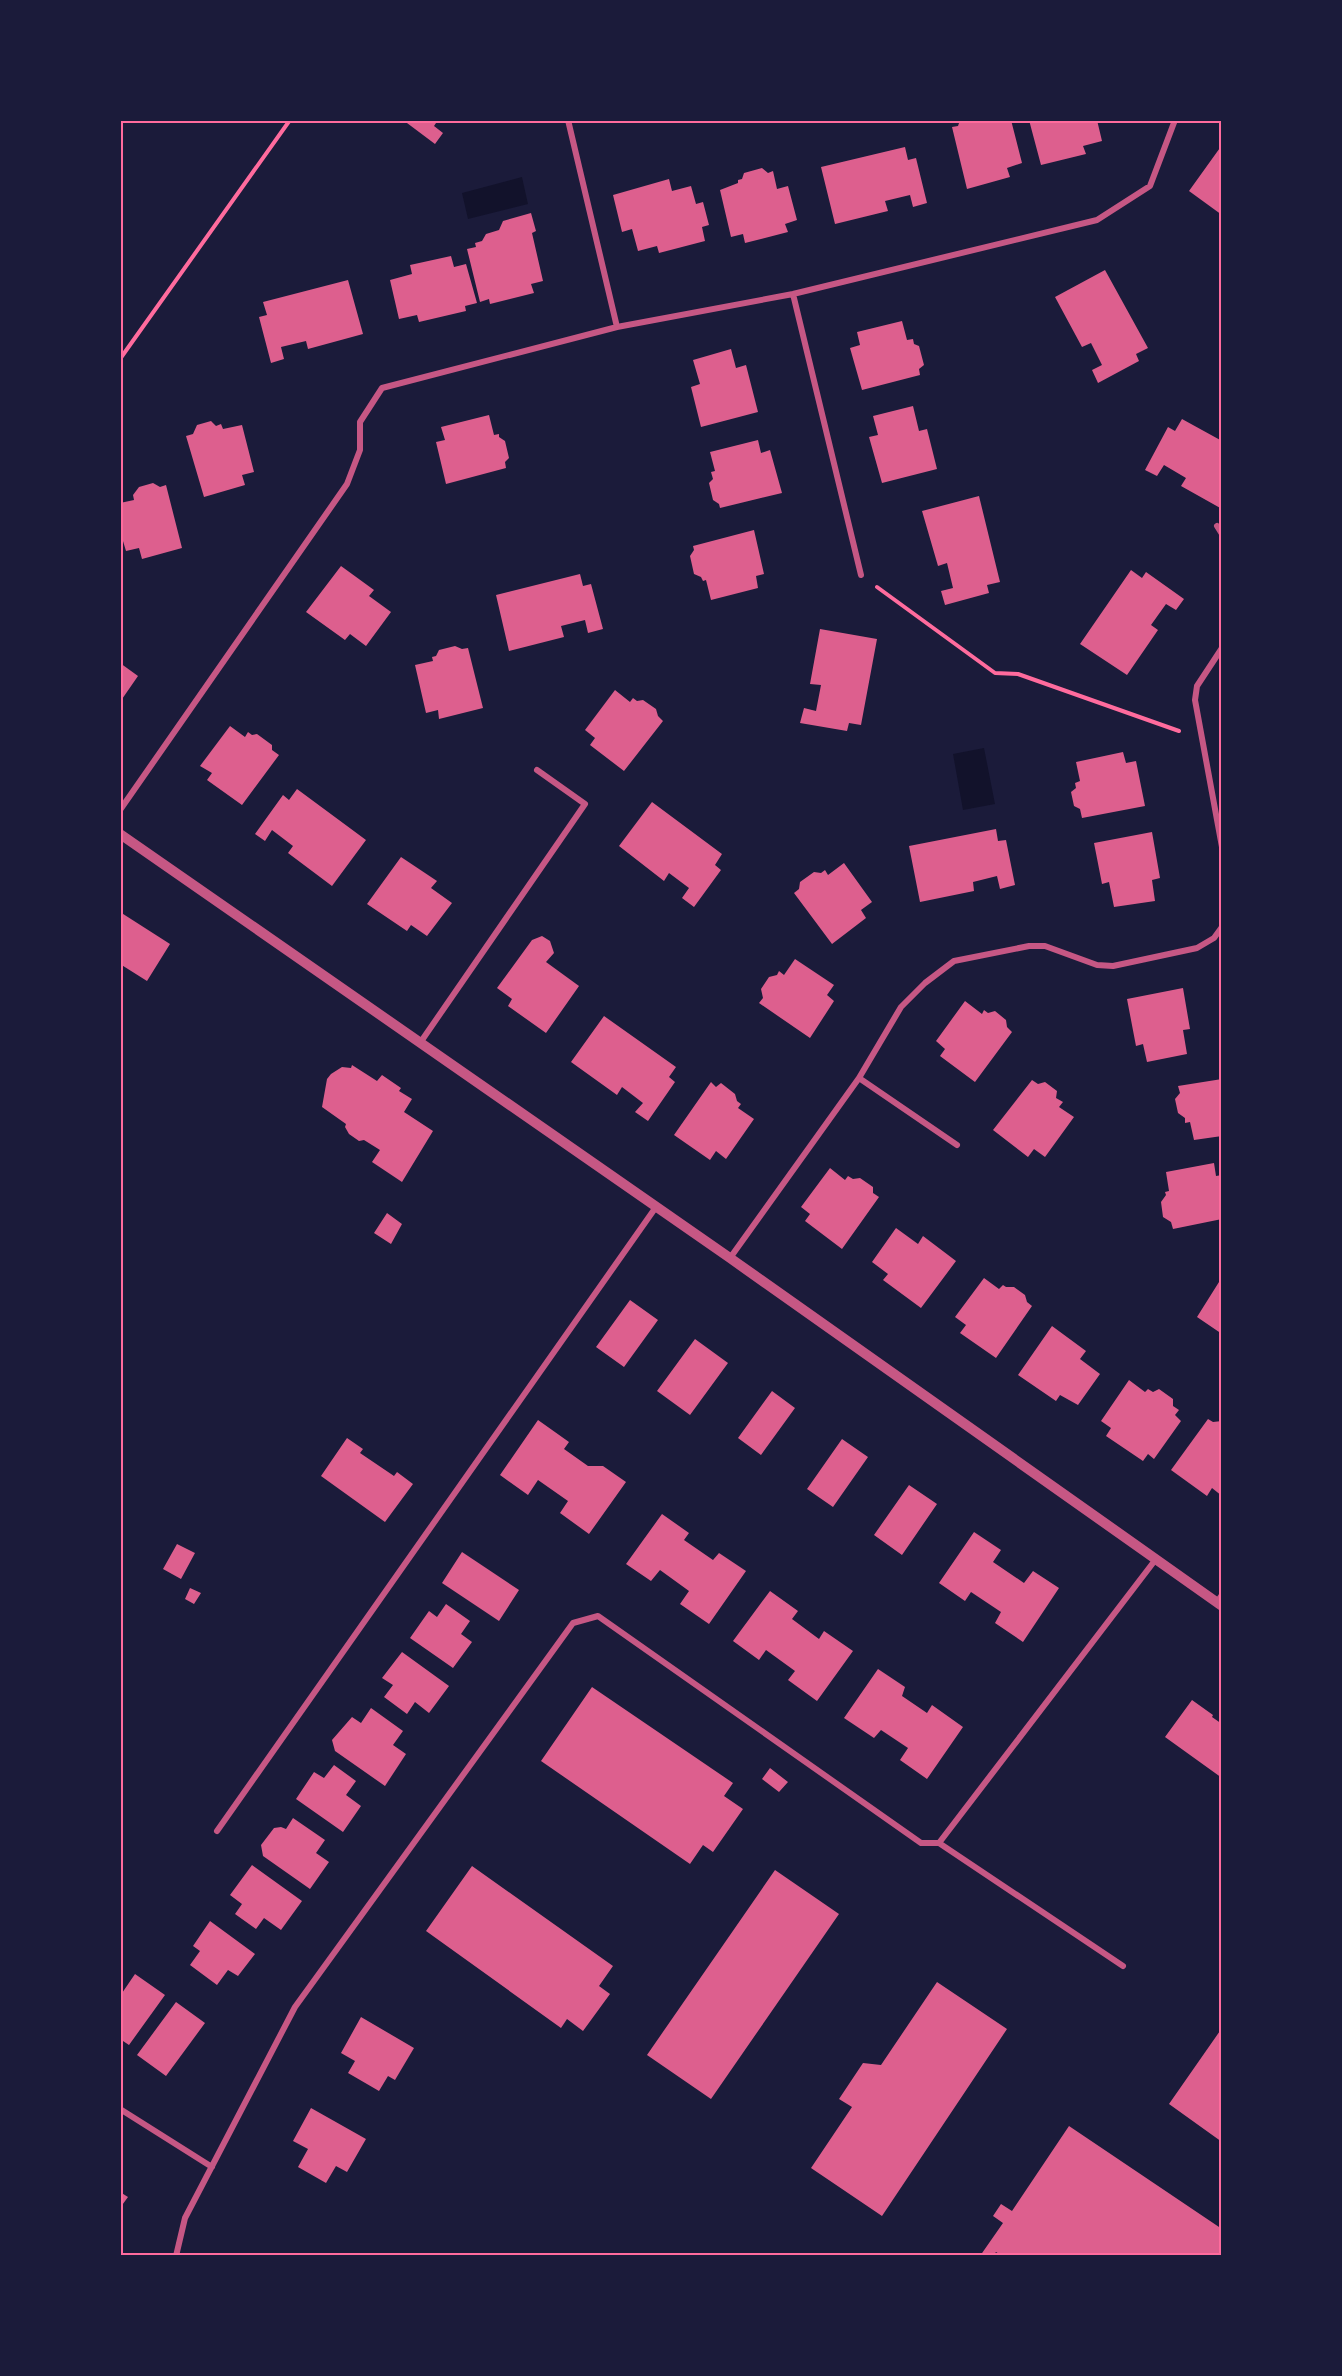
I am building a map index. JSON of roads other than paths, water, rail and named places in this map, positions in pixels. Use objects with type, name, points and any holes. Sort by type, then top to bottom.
[{"type":"street","points":[[568,120],[617,327]]},
{"type":"street","points":[[120,810],[346,484],[360,450],[360,422],[382,388],[617,327],[793,294],[1097,220],[1150,186],[1175,120]]},
{"type":"street","points":[[793,294],[861,575]]},
{"type":"street","points":[[1217,526],[1222,534]]},
{"type":"street","points":[[1222,648],[1197,686],[1195,699],[1222,847]]},
{"type":"street","points":[[419,1043],[585,804],[537,770]]},
{"type":"street","points":[[120,834],[730,1258],[1156,1559],[1220,1601]]},
{"type":"street","points":[[730,1258],[859,1078],[901,1007],[925,983],[954,960],[1029,946],[1045,946],[1097,964],[1113,966],[1197,948],[1214,938],[1222,927]]},
{"type":"street","points":[[859,1078],[957,1145]]},
{"type":"street","points":[[217,1830],[656,1207]]},
{"type":"street","points":[[939,1843],[1156,1559]]},
{"type":"street","points":[[176,2256],[185,2218],[295,2007],[573,1623],[598,1616],[921,1843],[939,1843],[1123,1966]]},
{"type":"street","points":[[120,2109],[212,2167]]}]
